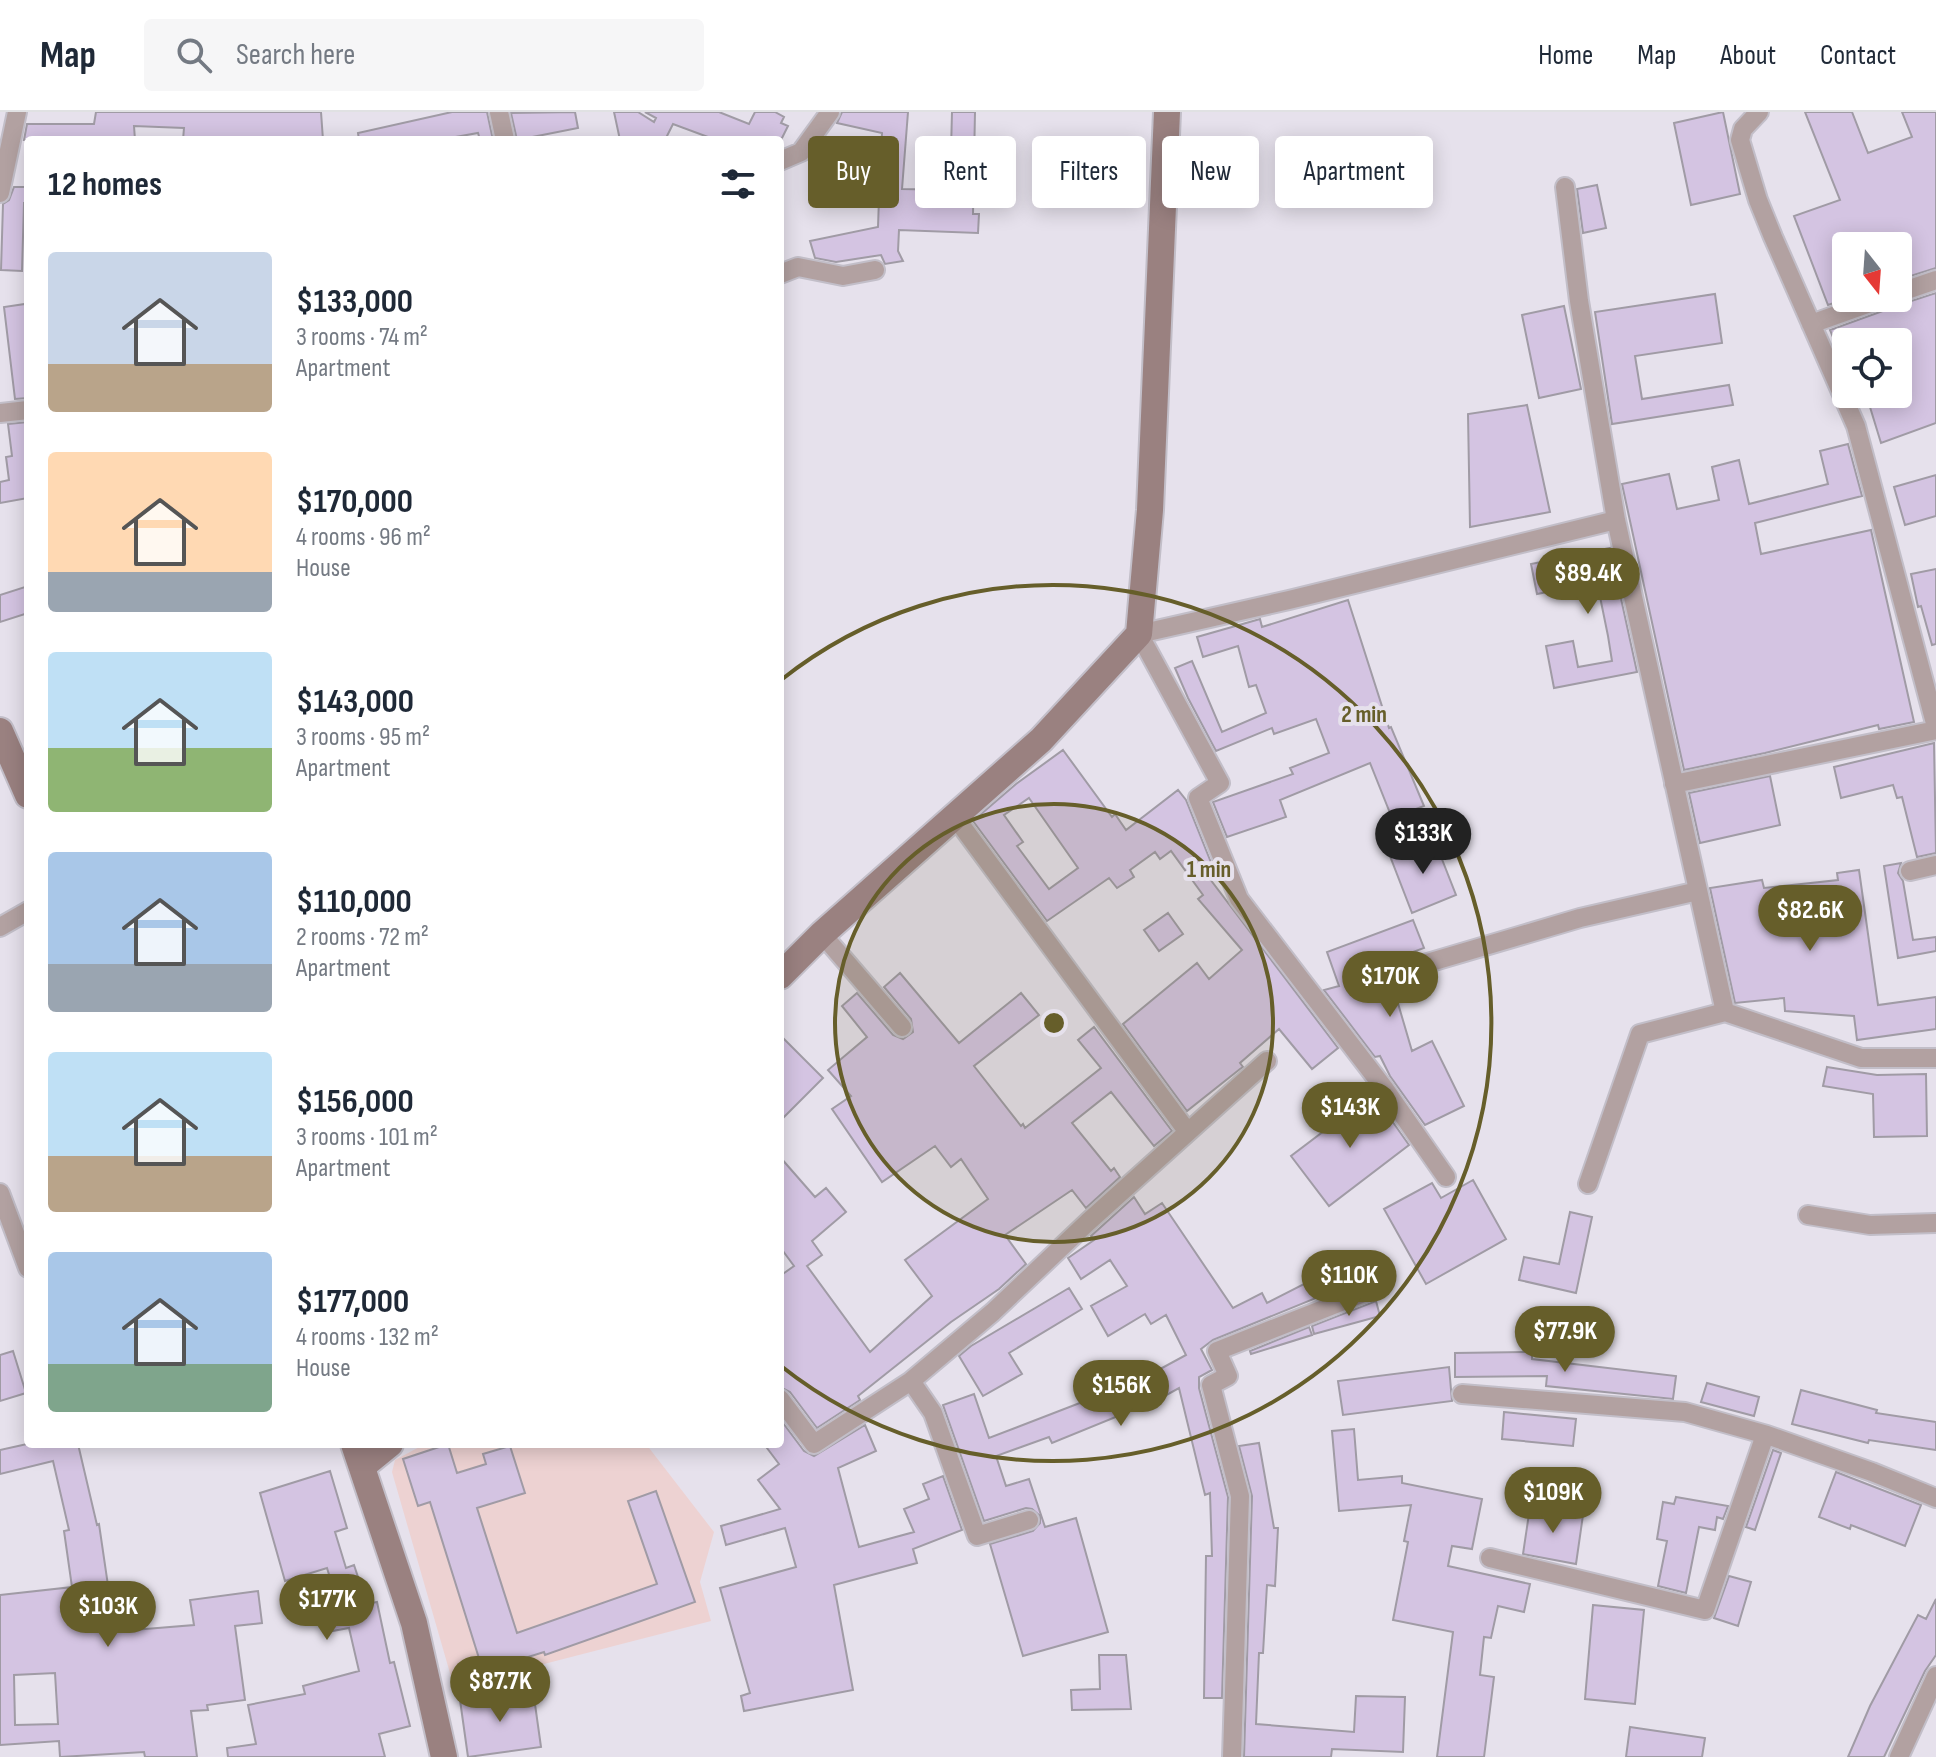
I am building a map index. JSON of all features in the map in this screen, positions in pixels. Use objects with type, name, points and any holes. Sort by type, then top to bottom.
[{"type":"street","points":[[0,193],[17,112]]},
{"type":"street","points":[[499,112],[504,136]]},
{"type":"street","points":[[784,159],[801,152],[830,112]]},
{"type":"street","points":[[1167,112],[1150,510],[1139,634],[1220,783],[1198,798],[1239,899],[1384,1088],[1446,1177]]},
{"type":"street","points":[[1674,784],[1936,729],[1856,426],[1758,200],[1740,140],[1743,129],[1759,112]]},
{"type":"street","points":[[1565,187],[1579,301],[1616,520],[1725,1012]]},
{"type":"street","points":[[784,272],[798,267],[843,276],[875,270]]},
{"type":"street","points":[[1912,288],[1936,280]]},
{"type":"street","points":[[1811,324],[1845,312]]},
{"type":"street","points":[[0,413],[24,410]]},
{"type":"street","points":[[784,972],[822,934],[1041,740],[1139,634],[1616,520]]},
{"type":"street","points":[[0,731],[20,757]]},
{"type":"street","points":[[955,817],[1187,1131]]},
{"type":"street","points":[[1910,871],[1936,865]]},
{"type":"street","points":[[1397,972],[1580,918],[1698,891]]},
{"type":"street","points":[[0,927],[24,913]]},
{"type":"street","points":[[822,934],[902,1027]]},
{"type":"street","points":[[1588,1184],[1640,1034],[1725,1012],[1861,1058],[1936,1058]]},
{"type":"street","points":[[784,1404],[814,1444],[911,1381],[993,1312],[1187,1131],[1267,1061]]},
{"type":"street","points":[[0,1193],[24,1257]]},
{"type":"street","points":[[1808,1215],[1870,1225],[1936,1223]]},
{"type":"street","points":[[1232,1757],[1240,1496],[1211,1385],[1228,1376],[1217,1351],[1374,1289]]},
{"type":"street","points":[[911,1381],[933,1413],[977,1536],[1029,1520]]},
{"type":"street","points":[[1462,1394],[1685,1412],[1765,1435],[1936,1498]]},
{"type":"street","points":[[1490,1558],[1705,1610],[1765,1435]]},
{"type":"street","points":[[378,1448],[358,1455],[414,1623],[444,1757]]},
{"type":"street","points":[[1899,1757],[1936,1676]]},
{"type":"shaded area","points":[[418,1448],[649,1448],[714,1532],[700,1582],[711,1621],[454,1687],[392,1472],[395,1460]]},
{"type":"building","points":[[96,112],[321,112],[323,136],[183,136],[184,128],[134,126],[135,136],[25,136],[27,124],[94,124]]},
{"type":"building","points":[[452,112],[487,112],[492,136],[479,136],[478,133],[461,136],[358,136],[358,133]]},
{"type":"building","points":[[575,112],[578,128],[537,136],[516,136],[511,113]]},
{"type":"building","points":[[614,112],[638,112],[654,122],[656,118],[645,112],[719,112],[749,124],[755,112],[775,112],[784,117],[781,123],[788,126],[783,136],[705,136],[673,124],[667,136],[619,136]]},
{"type":"building","points":[[842,112],[908,112],[902,189],[915,189],[915,208],[973,208],[973,214],[979,214],[978,233],[899,230],[898,251],[903,261],[885,264],[881,255],[836,262],[815,258],[810,241],[878,227],[879,208],[899,208],[899,136],[882,136],[882,133],[837,123]]},
{"type":"building","points":[[952,112],[975,112],[975,136],[951,136]]},
{"type":"building","points":[[1723,112],[1740,194],[1691,205],[1674,123]]},
{"type":"building","points":[[1805,112],[1852,112],[1868,153],[1912,137],[1902,112],[1936,112],[1936,268],[1912,276],[1912,232],[1832,232],[1832,304],[1828,305],[1794,216],[1840,200]]},
{"type":"building","points":[[1597,185],[1606,228],[1583,233],[1577,189]]},
{"type":"building","points":[[14,187],[24,187],[22,271],[1,270],[3,204],[9,200]]},
{"type":"building","points":[[1936,293],[1936,423],[1881,443],[1870,408],[1912,408],[1912,328],[1836,328],[1880,312],[1912,312],[1912,301]]},
{"type":"building","points":[[1715,294],[1722,343],[1635,356],[1642,399],[1729,385],[1733,405],[1612,424],[1595,312]]},
{"type":"building","points":[[24,304],[24,398],[15,399],[4,307]]},
{"type":"building","points":[[1564,306],[1581,389],[1539,398],[1522,315]]},
{"type":"building","points":[[1527,405],[1550,512],[1470,527],[1468,414]]},
{"type":"building","points":[[24,422],[24,499],[0,503],[0,482],[9,480],[6,457],[12,456],[8,424]]},
{"type":"building","points":[[1848,444],[1862,496],[1755,523],[1761,554],[1871,530],[1914,722],[1879,729],[1878,725],[1684,770],[1622,484],[1669,474],[1677,509],[1719,500],[1712,467],[1739,460],[1749,504],[1828,484],[1820,451]]},
{"type":"building","points":[[1936,475],[1936,516],[1905,525],[1894,487]]},
{"type":"building","points":[[1610,548],[1637,672],[1554,688],[1546,646],[1573,641],[1578,667],[1612,661],[1608,636],[1597,582],[1537,594],[1531,564]]},
{"type":"building","points":[[1936,569],[1936,644],[1932,645],[1921,606],[1918,607],[1911,574]]},
{"type":"building","points":[[24,587],[24,614],[0,622],[0,595]]},
{"type":"building","points":[[1348,600],[1389,728],[1424,806],[1392,818],[1370,763],[1280,800],[1286,817],[1227,837],[1213,802],[1293,774],[1290,768],[1329,753],[1316,719],[1274,734],[1272,728],[1216,751],[1175,668],[1192,661],[1222,732],[1266,713],[1256,685],[1249,687],[1238,646],[1203,657],[1197,637],[1260,619],[1262,627]]},
{"type":"building","points":[[1934,743],[1936,853],[1917,857],[1902,797],[1897,798],[1893,785],[1841,798],[1834,767]]},
{"type":"building","points":[[1063,750],[1112,817],[1115,814],[1126,830],[1178,790],[1186,800],[1216,875],[1210,879],[1338,1048],[1312,1069],[1279,1029],[1240,1063],[1243,1067],[1187,1111],[1123,1024],[1197,963],[1209,979],[1242,950],[1198,899],[1203,895],[1171,851],[1160,859],[1155,852],[1130,870],[1134,877],[1117,888],[1109,878],[1047,921],[973,821],[1016,784]],"holes":[[[1029,798],[1078,868],[1049,889],[1017,846],[1023,842],[1004,815]]]},
{"type":"building","points":[[1770,776],[1780,825],[1700,843],[1689,793]]},
{"type":"building","points":[[1434,839],[1456,895],[1412,913],[1390,856]]},
{"type":"building","points":[[1901,863],[1898,873],[1903,881],[1913,940],[1936,937],[1936,951],[1898,958],[1884,866]]},
{"type":"building","points":[[1859,870],[1878,1005],[1936,997],[1936,1029],[1857,1040],[1854,1016],[1785,1011],[1784,998],[1735,1003],[1710,888],[1762,880],[1764,888],[1838,880],[1837,873]]},
{"type":"building","points":[[1168,913],[1183,934],[1159,951],[1144,930]]},
{"type":"building","points":[[1413,920],[1424,948],[1386,962],[1385,975],[1392,983],[1412,1051],[1432,1041],[1464,1106],[1425,1125],[1390,1076],[1380,1056],[1375,1057],[1324,990],[1339,986],[1327,952]]},
{"type":"building","points":[[900,973],[959,1043],[1021,993],[1039,1015],[974,1066],[1025,1128],[1101,1068],[1078,1040],[1094,1027],[1172,1131],[1154,1146],[1111,1092],[1072,1123],[1111,1171],[1114,1168],[1120,1177],[1086,1208],[1072,1190],[1005,1235],[1026,1264],[999,1289],[951,1322],[858,1396],[860,1400],[817,1428],[790,1392],[784,1389],[784,1273],[794,1266],[784,1252],[784,1162],[815,1197],[826,1188],[846,1212],[812,1241],[822,1255],[807,1266],[870,1352],[932,1296],[905,1260],[988,1199],[961,1159],[951,1167],[935,1146],[882,1182],[832,1109],[851,1096],[828,1070],[867,1037],[842,1006],[857,993],[893,1035],[903,1039],[913,1032],[911,1019],[884,987]]},
{"type":"building","points":[[784,1039],[823,1078],[784,1117]]},
{"type":"building","points":[[1827,1067],[1877,1075],[1926,1074],[1927,1136],[1874,1137],[1873,1094],[1823,1086]]},
{"type":"building","points":[[1373,1094],[1409,1145],[1329,1206],[1291,1156]]},
{"type":"building","points":[[1473,1180],[1506,1239],[1426,1284],[1384,1209],[1432,1183],[1441,1198]]},
{"type":"building","points":[[1134,1197],[1145,1214],[1162,1203],[1233,1308],[1262,1293],[1267,1303],[1355,1258],[1365,1278],[1213,1340],[1201,1349],[1212,1370],[1199,1377],[1199,1388],[1228,1497],[1222,1698],[1204,1698],[1206,1556],[1212,1556],[1210,1493],[1205,1495],[1179,1388],[1141,1409],[1052,1443],[1049,1437],[996,1456],[1006,1486],[1029,1479],[1045,1527],[1076,1518],[1108,1632],[1023,1656],[990,1544],[1033,1531],[1040,1523],[1040,1516],[1026,1508],[984,1521],[943,1405],[974,1394],[989,1438],[1116,1389],[1118,1392],[1186,1355],[1166,1315],[1151,1324],[1145,1314],[1108,1336],[1091,1306],[1127,1286],[1110,1260],[1081,1279],[1068,1258],[1094,1240],[1091,1236]]},
{"type":"building","points":[[1570,1212],[1592,1217],[1576,1293],[1519,1280],[1524,1257],[1559,1264]]},
{"type":"building","points":[[1069,1288],[1082,1309],[1009,1353],[1022,1374],[983,1396],[959,1356]]},
{"type":"building","points":[[1376,1301],[1380,1316],[1314,1334],[1312,1326]]},
{"type":"building","points":[[1309,1327],[1312,1335],[1251,1354],[1250,1351]]},
{"type":"building","points":[[13,1351],[24,1394],[0,1401],[0,1355]]},
{"type":"building","points":[[1532,1352],[1532,1359],[1676,1376],[1673,1399],[1546,1386],[1547,1376],[1455,1377],[1455,1353]]},
{"type":"building","points":[[1449,1367],[1452,1401],[1343,1415],[1338,1381]]},
{"type":"building","points":[[1707,1383],[1759,1397],[1754,1416],[1701,1402]]},
{"type":"building","points":[[1801,1390],[1877,1410],[1876,1413],[1936,1422],[1936,1450],[1869,1440],[1868,1443],[1792,1424]]},
{"type":"building","points":[[1504,1412],[1576,1419],[1573,1446],[1502,1439]]},
{"type":"building","points":[[784,1424],[804,1451],[814,1456],[865,1425],[876,1451],[838,1468],[859,1547],[914,1532],[904,1509],[929,1499],[923,1484],[943,1476],[962,1530],[913,1549],[917,1563],[834,1585],[853,1690],[744,1711],[741,1696],[750,1693],[720,1588],[796,1567],[785,1528],[726,1545],[721,1526],[780,1509],[758,1480],[779,1464],[767,1448],[784,1448]]},
{"type":"building","points":[[1354,1429],[1358,1480],[1402,1476],[1402,1483],[1482,1499],[1472,1549],[1452,1546],[1448,1566],[1530,1584],[1524,1612],[1498,1606],[1491,1638],[1484,1637],[1480,1675],[1494,1677],[1484,1757],[1437,1757],[1453,1632],[1393,1620],[1408,1542],[1404,1541],[1411,1505],[1339,1511],[1332,1431]]},
{"type":"building","points":[[1259,1443],[1274,1528],[1278,1528],[1275,1586],[1267,1585],[1263,1653],[1259,1653],[1256,1724],[1354,1732],[1356,1696],[1405,1697],[1403,1752],[1332,1749],[1331,1757],[1244,1757],[1252,1496],[1239,1446]]},
{"type":"building","points":[[24,1445],[24,1448],[79,1448],[99,1524],[110,1599],[109,1632],[194,1625],[190,1600],[258,1591],[262,1623],[235,1626],[245,1700],[207,1705],[208,1710],[191,1711],[197,1757],[145,1757],[144,1752],[60,1757],[59,1741],[0,1745],[0,1595],[72,1587],[64,1531],[69,1530],[53,1461],[0,1474],[0,1450]],"holes":[[[55,1673],[58,1724],[15,1725],[14,1675]]]},
{"type":"building","points":[[436,1448],[449,1448],[457,1473],[486,1464],[483,1454],[511,1448],[525,1493],[477,1508],[517,1633],[657,1584],[628,1501],[656,1491],[695,1602],[545,1655],[544,1652],[483,1671],[430,1502],[418,1506],[403,1459]]},
{"type":"building","points":[[1773,1450],[1781,1453],[1755,1530],[1746,1527]]},
{"type":"building","points":[[330,1471],[347,1528],[335,1532],[346,1568],[354,1565],[367,1604],[377,1602],[390,1663],[394,1662],[410,1726],[379,1734],[385,1757],[228,1757],[227,1748],[256,1744],[248,1705],[305,1694],[303,1686],[359,1671],[349,1628],[327,1632],[323,1614],[340,1610],[327,1568],[285,1581],[260,1493]]},
{"type":"building","points":[[1836,1472],[1921,1505],[1905,1546],[1851,1525],[1850,1529],[1819,1517]]},
{"type":"building","points":[[1676,1497],[1728,1506],[1723,1519],[1717,1517],[1715,1530],[1699,1527],[1686,1593],[1658,1586],[1667,1541],[1657,1539],[1663,1502],[1674,1504]]},
{"type":"building","points":[[1530,1507],[1583,1515],[1576,1564],[1523,1554]]},
{"type":"building","points":[[1729,1576],[1751,1582],[1738,1626],[1714,1618]]},
{"type":"building","points":[[1936,1599],[1936,1655],[1925,1671],[1884,1757],[1848,1757],[1870,1706],[1918,1615],[1926,1619]]},
{"type":"building","points":[[1593,1605],[1644,1610],[1635,1704],[1585,1699]]},
{"type":"building","points":[[1099,1655],[1126,1655],[1131,1709],[1072,1710],[1071,1690],[1100,1689]]},
{"type":"building","points":[[533,1690],[541,1747],[468,1757],[460,1700]]},
{"type":"building","points":[[1630,1727],[1705,1738],[1702,1757],[1626,1757]]}]
